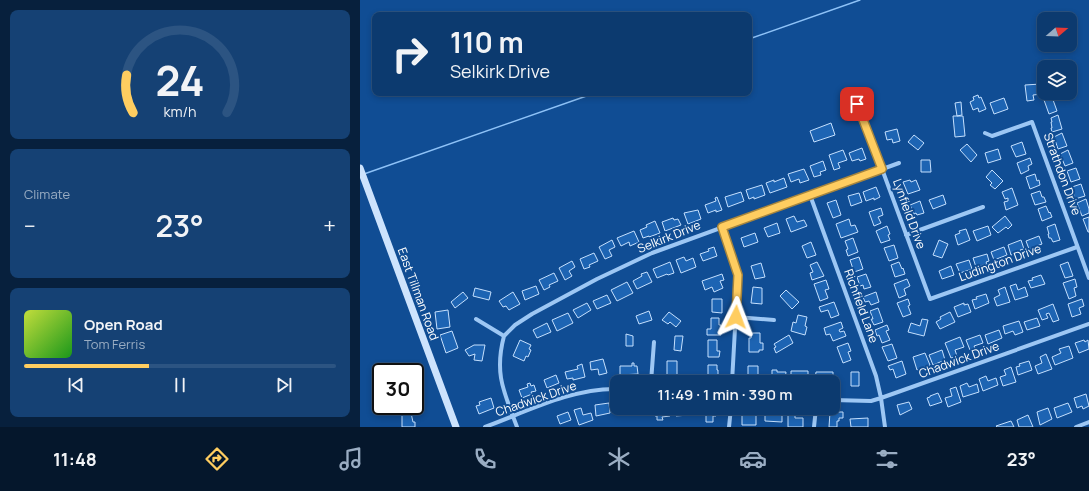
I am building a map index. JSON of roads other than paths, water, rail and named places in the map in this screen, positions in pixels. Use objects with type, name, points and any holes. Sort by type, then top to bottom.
[{"type":"main road","name":"East Tillman Road","points":[[360,168],[456,427]]},
{"type":"street","name":"Lynfield Drive","points":[[852,92],[930,299]]},
{"type":"street","name":"Strathdon Drive","points":[[985,133],[992,136],[1032,122],[1089,278]]},
{"type":"street","name":"Selkirk Drive","points":[[504,336],[515,325],[532,314],[652,253],[898,163]]},
{"type":"street","name":"Richfield Lane","points":[[810,195],[876,376],[885,427]]},
{"type":"street","points":[[906,235],[983,207]]},
{"type":"street","points":[[722,227],[738,275],[732,375]]},
{"type":"street","name":"Ludington Drive","points":[[930,299],[1077,247]]},
{"type":"street","points":[[736,317],[774,320]]},
{"type":"street","points":[[476,320],[504,336],[499,352],[499,370],[503,389],[517,427]]},
{"type":"street","name":"Chadwick Drive","points":[[840,400],[871,401],[881,398],[1089,324]]},
{"type":"street","points":[[652,375],[654,342]]},
{"type":"street","name":"Chadwick Drive","points":[[485,427],[564,397],[601,389],[610,389]]},
{"type":"street","points":[[730,427],[731,415]]},
{"type":"street","points":[[814,427],[815,415]]},
{"type":"street","points":[[1076,427],[1089,422]]},
{"type":"waterway","points":[[752,38],[860,0]]},
{"type":"waterway","points":[[364,174],[586,96]]}]
